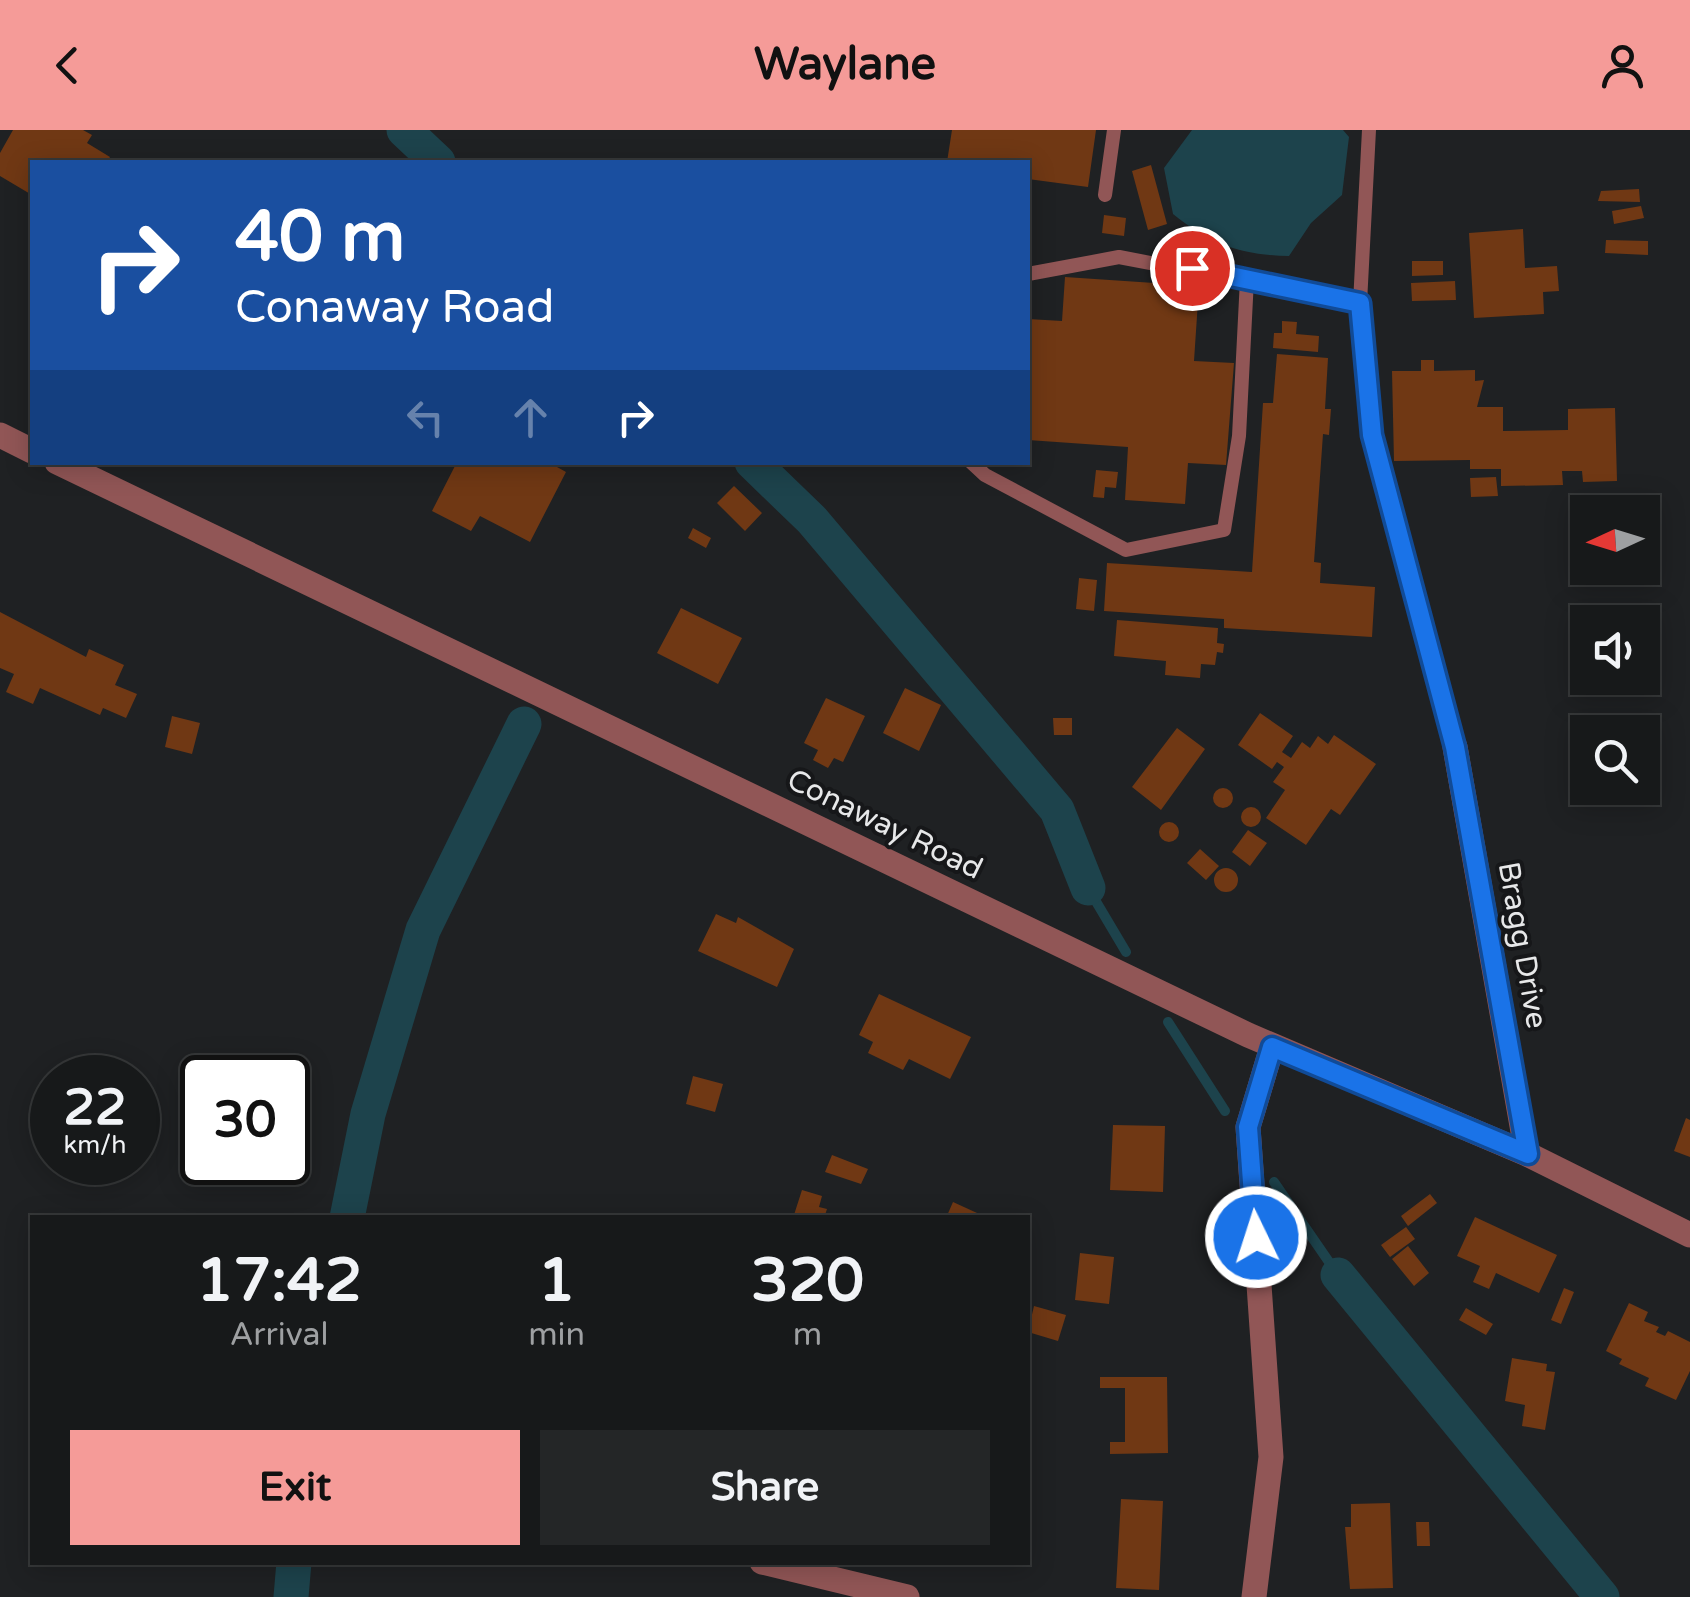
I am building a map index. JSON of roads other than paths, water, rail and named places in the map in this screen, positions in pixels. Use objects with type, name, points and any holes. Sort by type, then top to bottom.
[{"type":"street","points":[[0,435],[30,449]]},
{"type":"street","name":"Conaway Road","points":[[63,465],[1272,1047],[1528,1154],[1690,1235]]},
{"type":"street","name":"Bragg Drive","points":[[1455,747],[1528,1154]]},
{"type":"street","points":[[1254,1597],[1271,1457],[1248,1127],[1272,1047]]},
{"type":"street","points":[[774,1565],[907,1597]]},
{"type":"lane","points":[[1106,195],[1114,130]]},
{"type":"lane","points":[[1369,130],[1360,303],[1372,435],[1455,747]]},
{"type":"lane","points":[[1030,274],[1120,257],[1360,303]]},
{"type":"lane","points":[[974,465],[985,476],[1126,550],[1224,530],[1239,436],[1247,280]]},
{"type":"water","points":[[1192,130],[1343,130],[1349,137],[1342,195],[1311,223],[1289,256],[1241,250],[1214,241],[1173,214],[1164,168]]},
{"type":"waterway","points":[[404,130],[436,160]]},
{"type":"waterway","points":[[755,465],[812,520],[1057,810],[1088,888]]},
{"type":"waterway","points":[[348,1215],[368,1114],[423,930],[524,724]]},
{"type":"waterway","points":[[1088,888],[1126,952]]},
{"type":"waterway","points":[[1168,1022],[1225,1111]]},
{"type":"waterway","points":[[1274,1182],[1338,1275]]},
{"type":"waterway","points":[[1338,1275],[1602,1597]]},
{"type":"waterway","points":[[291,1597],[294,1565]]}]
